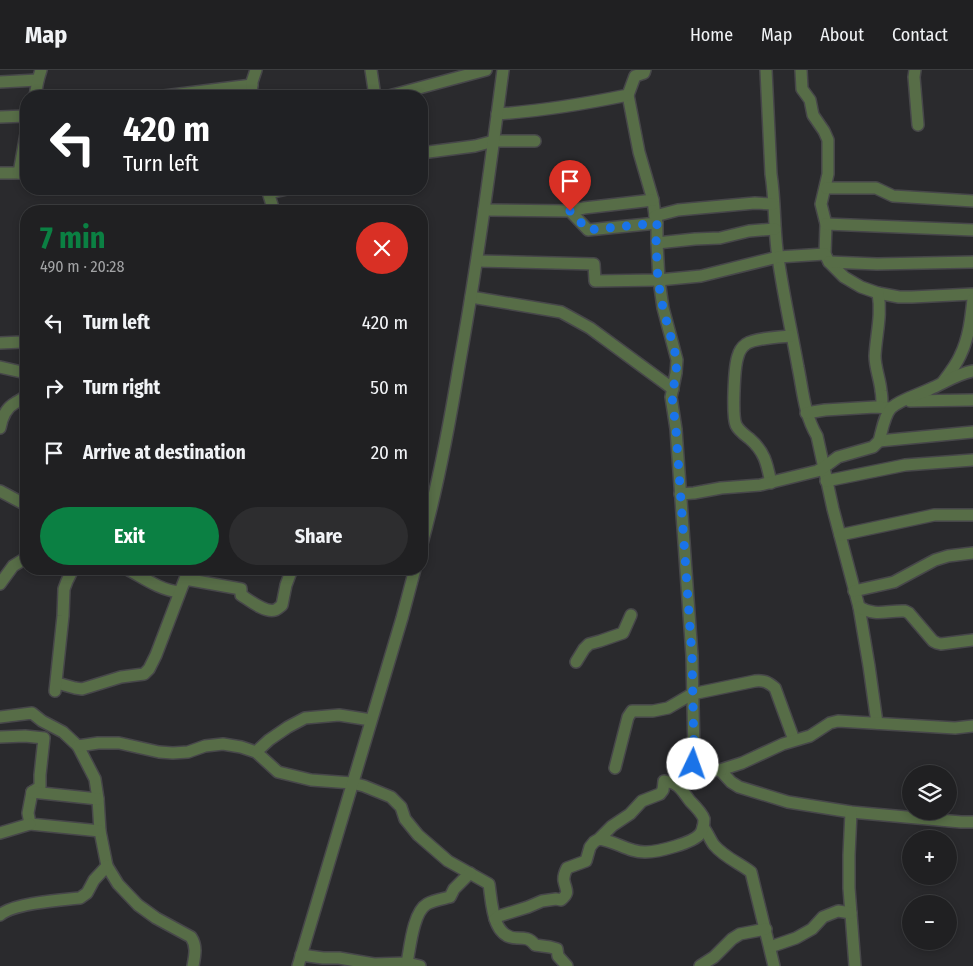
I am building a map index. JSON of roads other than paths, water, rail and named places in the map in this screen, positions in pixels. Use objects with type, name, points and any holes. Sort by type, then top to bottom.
[{"type":"street","points":[[252,90],[256,70]]},
{"type":"street","points":[[371,70],[374,90]]},
{"type":"street","points":[[411,90],[486,70]]},
{"type":"street","points":[[428,508],[446,441],[471,297],[503,70]]},
{"type":"street","points":[[645,70],[644,73],[635,76],[628,96],[639,152],[653,200],[656,220],[658,280],[663,308],[677,360],[672,397],[692,656],[693,764],[676,784]]},
{"type":"street","points":[[766,70],[775,229],[791,336],[799,368],[806,413],[817,436],[826,481],[858,607],[877,724]]},
{"type":"street","points":[[801,70],[802,89],[810,100],[813,114],[824,130],[828,140],[828,174],[821,204],[826,224],[827,258],[844,277],[861,287],[878,293],[899,297],[973,294]]},
{"type":"street","points":[[915,70],[918,125]]},
{"type":"street","points":[[0,82],[39,75],[36,90]]},
{"type":"street","points":[[498,114],[554,109],[628,96]]},
{"type":"street","points":[[0,116],[20,116]]},
{"type":"street","points":[[428,152],[475,146],[494,141],[536,141]]},
{"type":"street","points":[[1,175],[20,173]]},
{"type":"street","points":[[826,188],[876,188],[893,196],[973,201]]},
{"type":"street","points":[[484,210],[570,211],[653,200]]},
{"type":"street","points":[[570,211],[588,230],[656,220],[678,210],[754,203],[773,204]]},
{"type":"street","points":[[826,224],[973,230]]},
{"type":"street","points":[[656,243],[720,238],[749,231],[775,229]]},
{"type":"street","points":[[477,261],[594,264],[595,281],[658,280],[701,276],[778,257],[827,258],[877,264],[973,262]]},
{"type":"street","points":[[680,494],[771,483],[784,478],[817,471],[838,457],[873,447],[879,441],[887,415],[887,407],[878,379],[875,358],[880,312],[878,293]]},
{"type":"street","points":[[471,297],[561,312],[590,328],[673,389]]},
{"type":"street","points":[[942,384],[960,358],[969,329],[973,299]]},
{"type":"street","points":[[771,483],[766,461],[760,450],[736,426],[734,418],[734,393],[737,358],[743,346],[752,341],[791,336]]},
{"type":"street","points":[[0,343],[20,342]]},
{"type":"street","points":[[0,367],[20,372]]},
{"type":"street","points":[[806,413],[824,410],[887,407],[973,371]]},
{"type":"street","points":[[0,428],[6,411],[20,400]]},
{"type":"street","points":[[902,401],[973,400]]},
{"type":"street","points":[[879,441],[973,432]]},
{"type":"street","points":[[826,481],[905,465],[973,460]]},
{"type":"street","points":[[0,491],[20,502]]},
{"type":"street","points":[[840,535],[934,515],[973,515]]},
{"type":"street","points":[[854,591],[894,582],[935,560],[973,552]]},
{"type":"street","points":[[0,584],[13,566],[20,562]]},
{"type":"street","points":[[70,575],[64,589],[56,687],[76,688],[121,677],[144,674],[149,669],[156,655],[185,579],[241,589],[241,595],[254,604],[267,610],[276,610],[282,606],[290,575]]},
{"type":"street","points":[[138,575],[161,588],[179,592]]},
{"type":"street","points":[[413,575],[299,961],[339,958],[374,964],[409,964],[420,966]]},
{"type":"street","points":[[858,607],[866,612],[905,611],[937,643],[973,640]]},
{"type":"street","points":[[576,662],[589,644],[623,633],[630,615]]},
{"type":"street","points":[[615,768],[628,717],[632,711],[653,711],[668,708],[692,694],[761,680],[768,682],[775,688],[794,740]]},
{"type":"street","points":[[0,717],[32,713],[42,721],[63,732],[78,746],[95,779],[100,830],[107,866],[118,884],[138,905],[156,918],[191,937],[195,942],[196,949],[193,966]]},
{"type":"street","points":[[256,752],[275,735],[305,718],[339,715],[371,720]]},
{"type":"street","points":[[688,772],[720,770],[742,763],[783,744],[810,736],[834,722],[955,728],[973,726]]},
{"type":"street","points":[[0,737],[24,736],[44,738],[40,787],[32,792],[28,814],[30,824]]},
{"type":"street","points":[[78,746],[98,742],[119,743],[159,752],[173,753],[188,752],[205,746],[223,744],[256,752],[278,772],[311,780],[352,783],[391,797],[401,807],[405,820],[418,835],[448,861],[489,884],[495,919],[500,930],[508,937],[523,938],[532,941],[535,945],[557,949],[558,956],[567,966]]},
{"type":"street","points":[[720,770],[738,787],[788,802],[851,812],[973,822]]},
{"type":"street","points":[[495,919],[542,901],[561,900],[567,890],[564,875],[567,868],[586,861],[590,847],[594,842],[612,826],[630,814],[642,801],[660,794],[663,790],[664,781],[676,784],[704,818],[703,827],[699,835],[666,849],[648,852],[630,850],[599,839]]},
{"type":"street","points":[[32,792],[98,799]]},
{"type":"street","points":[[851,812],[849,888],[855,966]]},
{"type":"street","points":[[0,833],[30,824],[100,830]]},
{"type":"street","points":[[703,827],[714,845],[726,856],[743,865],[751,872],[774,966]]},
{"type":"street","points":[[0,915],[3,912],[23,906],[80,898],[87,893],[94,880],[107,866]]},
{"type":"street","points":[[409,964],[410,946],[417,915],[425,905],[450,897],[454,889],[470,873]]},
{"type":"street","points":[[770,947],[796,938],[812,929],[823,917],[838,911],[851,913]]},
{"type":"street","points":[[700,966],[714,958],[732,939],[740,934],[766,929]]}]
